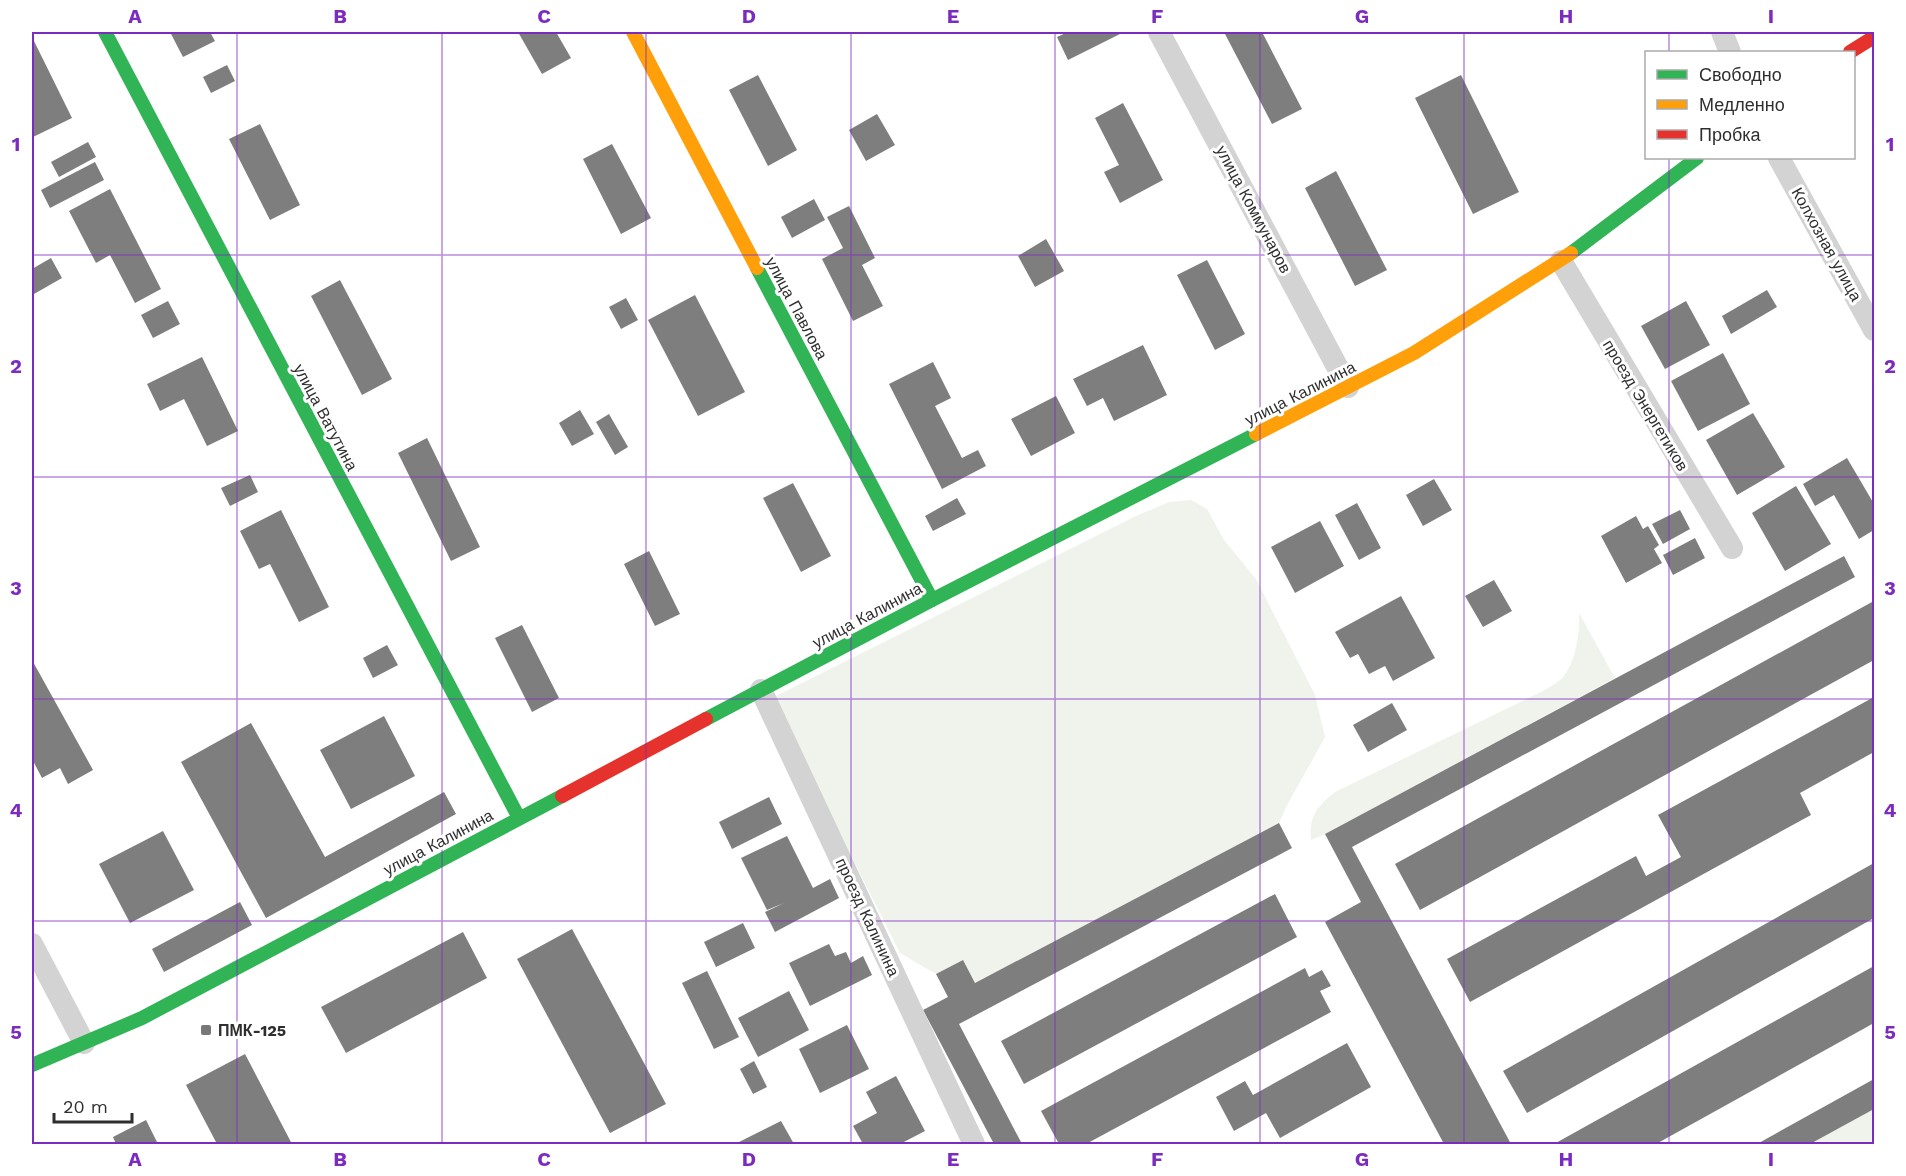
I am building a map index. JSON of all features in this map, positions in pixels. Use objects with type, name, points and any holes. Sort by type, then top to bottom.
[{"type":"street","name":"улица Ватутина","points":[[105,32],[519,818]]},
{"type":"street","name":"улица Павлова","points":[[633,32],[932,600]]},
{"type":"street","name":"улица Коммунаров","points":[[1159,32],[1348,387]]},
{"type":"street","points":[[1722,32],[1730,51]]},
{"type":"street","points":[[1852,51],[1875,37]]},
{"type":"street","name":"улица Калинина","points":[[32,1065],[141,1018],[932,600],[1414,353],[1561,261],[1696,159]]},
{"type":"street","name":"Колхозная улица","points":[[1780,159],[1875,330]]},
{"type":"street","name":"проезд Энергетиков","points":[[1561,261],[1732,548]]},
{"type":"street","name":"проезд Калинина","points":[[761,690],[974,1144]]},
{"type":"street","points":[[32,944],[84,1043]]},
{"type":"shaded area","points":[[1191,500],[1207,509],[1224,540],[1256,579],[1315,695],[1325,737],[1279,823],[975,983],[963,960],[936,974],[900,953],[772,698],[1136,516],[1169,502]]},
{"type":"shaded area","points":[[1579,613],[1615,678],[1311,840],[1311,824],[1316,812],[1323,802],[1335,792],[1543,691],[1559,681],[1567,671],[1574,655],[1578,638]]},
{"type":"shaded area","points":[[1874,1109],[1874,1144],[1810,1144],[1872,1110]]},
{"type":"building","points":[[170,32],[210,32],[215,41],[183,57]]},
{"type":"building","points":[[518,32],[556,32],[571,58],[542,74]]},
{"type":"building","points":[[1068,32],[1124,32],[1068,60],[1057,37]]},
{"type":"building","points":[[1262,32],[1302,109],[1272,124],[1225,34]]},
{"type":"building","points":[[32,37],[72,118],[33,137],[32,134]]},
{"type":"building","points":[[227,65],[235,81],[211,93],[203,77]]},
{"type":"building","points":[[758,75],[797,150],[768,166],[729,90]]},
{"type":"building","points":[[1461,75],[1519,192],[1473,214],[1415,98]]},
{"type":"building","points":[[1123,103],[1163,180],[1120,203],[1104,172],[1119,165],[1095,118]]},
{"type":"building","points":[[877,114],[895,145],[866,161],[849,130]]},
{"type":"building","points":[[260,124],[300,205],[270,220],[229,139]]},
{"type":"building","points":[[88,142],[96,157],[59,177],[51,162]]},
{"type":"building","points":[[612,144],[651,218],[621,234],[583,159]]},
{"type":"building","points":[[95,162],[104,180],[50,208],[41,190]]},
{"type":"building","points":[[1336,171],[1387,270],[1355,286],[1305,188]]},
{"type":"building","points":[[110,189],[161,289],[135,303],[110,255],[96,263],[69,211]]},
{"type":"building","points":[[814,199],[825,220],[792,238],[781,217]]},
{"type":"building","points":[[849,206],[875,258],[862,265],[883,306],[853,321],[822,259],[843,248],[827,217]]},
{"type":"building","points":[[1046,239],[1064,271],[1035,287],[1018,256]]},
{"type":"building","points":[[51,258],[62,278],[34,294],[32,269]]},
{"type":"building","points":[[1207,260],[1245,334],[1215,350],[1177,275]]},
{"type":"building","points":[[340,280],[392,379],[362,395],[311,296]]},
{"type":"building","points":[[1767,290],[1777,307],[1731,334],[1722,316]]},
{"type":"building","points":[[695,295],[745,392],[698,416],[648,320]]},
{"type":"building","points":[[626,298],[638,320],[621,329],[609,307]]},
{"type":"building","points":[[168,301],[180,324],[153,338],[141,315]]},
{"type":"building","points":[[1686,301],[1710,345],[1665,369],[1641,326]]},
{"type":"building","points":[[1143,345],[1167,395],[1114,421],[1103,398],[1087,406],[1073,379]]},
{"type":"building","points":[[1723,353],[1750,404],[1698,431],[1671,381]]},
{"type":"building","points":[[202,357],[238,431],[207,446],[184,399],[160,411],[147,384]]},
{"type":"building","points":[[933,362],[951,398],[935,406],[962,458],[978,450],[986,466],[942,489],[889,384]]},
{"type":"building","points":[[1056,396],[1075,433],[1031,456],[1011,419]]},
{"type":"building","points":[[580,410],[594,434],[572,446],[559,423]]},
{"type":"building","points":[[1753,413],[1785,467],[1737,495],[1706,440]]},
{"type":"building","points":[[609,414],[628,447],[615,455],[596,422]]},
{"type":"building","points":[[427,438],[480,547],[451,561],[398,453]]},
{"type":"building","points":[[1847,458],[1874,504],[1874,530],[1859,539],[1834,495],[1815,506],[1803,484]]},
{"type":"building","points":[[250,475],[258,492],[230,506],[221,488]]},
{"type":"building","points":[[1434,479],[1452,510],[1423,526],[1406,495]]},
{"type":"building","points":[[793,483],[831,556],[801,572],[763,498]]},
{"type":"building","points":[[1796,486],[1831,544],[1785,571],[1752,513]]},
{"type":"building","points":[[957,498],[966,514],[933,531],[925,516]]},
{"type":"building","points":[[1357,503],[1381,548],[1359,560],[1335,515]]},
{"type":"building","points":[[281,510],[329,607],[299,622],[270,564],[259,569],[240,531]]},
{"type":"building","points":[[1680,510],[1690,529],[1663,544],[1652,524]]},
{"type":"building","points":[[1636,516],[1643,529],[1648,526],[1659,545],[1654,549],[1662,563],[1626,583],[1601,536]]},
{"type":"building","points":[[1320,521],[1344,566],[1295,593],[1271,547]]},
{"type":"building","points":[[1695,538],[1705,558],[1673,575],[1663,555]]},
{"type":"building","points":[[649,551],[680,614],[655,626],[624,564]]},
{"type":"building","points":[[1844,556],[1855,577],[1352,847],[1511,1144],[1444,1144],[1325,922],[1361,902],[1325,834]]},
{"type":"building","points":[[1494,580],[1512,611],[1483,627],[1465,596]]},
{"type":"building","points":[[1401,596],[1435,658],[1393,681],[1385,666],[1369,674],[1358,654],[1350,658],[1335,632]]},
{"type":"building","points":[[1872,602],[1874,606],[1874,660],[1420,910],[1395,864]]},
{"type":"building","points":[[522,625],[559,698],[532,712],[495,638]]},
{"type":"building","points":[[387,645],[398,665],[373,678],[363,658]]},
{"type":"building","points":[[32,660],[93,770],[68,784],[60,768],[42,778],[32,759]]},
{"type":"building","points":[[1874,697],[1874,752],[1800,793],[1811,815],[1470,1002],[1447,959],[1636,856],[1646,876],[1681,857],[1658,815]]},
{"type":"building","points":[[1392,703],[1407,730],[1368,752],[1353,725]]},
{"type":"building","points":[[384,716],[415,776],[351,809],[320,750]]},
{"type":"building","points":[[251,723],[325,857],[444,792],[456,814],[266,918],[181,762]]},
{"type":"building","points":[[769,797],[782,824],[732,849],[719,822]]},
{"type":"building","points":[[1279,823],[1292,848],[959,1024],[1022,1144],[994,1144],[923,1010],[948,997],[936,974],[963,960],[975,983]]},
{"type":"building","points":[[163,831],[194,890],[130,923],[99,864]]},
{"type":"building","points":[[787,836],[813,888],[830,879],[839,898],[775,932],[765,912],[784,903],[767,910],[741,858]]},
{"type":"building","points":[[1874,863],[1874,918],[1527,1113],[1503,1071]]},
{"type":"building","points":[[1275,894],[1297,937],[1024,1084],[1001,1041]]},
{"type":"building","points":[[240,902],[252,925],[164,972],[152,949]]},
{"type":"building","points":[[743,923],[755,948],[716,967],[704,942]]},
{"type":"building","points":[[572,929],[666,1104],[610,1133],[517,959]]},
{"type":"building","points":[[463,932],[487,978],[346,1053],[321,1007]]},
{"type":"building","points":[[829,944],[835,956],[846,952],[851,963],[863,956],[872,975],[810,1006],[789,963]]},
{"type":"building","points":[[1874,966],[1874,1023],[1656,1144],[1554,1144]]},
{"type":"building","points":[[1305,968],[1309,977],[1322,970],[1331,986],[1320,991],[1331,1012],[1086,1144],[1059,1144],[1041,1111]]},
{"type":"building","points":[[707,971],[739,1037],[714,1049],[682,983]]},
{"type":"building","points":[[789,991],[809,1030],[758,1057],[738,1018]]},
{"type":"building","points":[[847,1025],[869,1069],[820,1093],[799,1049]]},
{"type":"building","points":[[1347,1043],[1371,1087],[1280,1138],[1266,1113],[1234,1131],[1216,1097],[1245,1081],[1253,1095]]},
{"type":"building","points":[[245,1054],[292,1144],[217,1144],[186,1085]]},
{"type":"building","points":[[754,1061],[767,1087],[753,1094],[740,1069]]},
{"type":"building","points":[[896,1076],[925,1131],[900,1144],[863,1144],[853,1126],[877,1113],[866,1092]]},
{"type":"building","points":[[1874,1079],[1874,1109],[1810,1144],[1757,1144]]},
{"type":"building","points":[[146,1120],[158,1144],[116,1144],[113,1137]]},
{"type":"building","points":[[781,1121],[794,1144],[735,1144]]},
{"type":"traffic: fast","points":[[105,32],[519,818]]},
{"type":"traffic: fast","points":[[1571,253],[1696,159]]},
{"type":"traffic: fast","points":[[757,268],[932,600]]},
{"type":"traffic: fast","points":[[706,719],[1256,434]]},
{"type":"traffic: fast","points":[[32,1065],[142,1018],[562,796]]},
{"type":"traffic: slow","points":[[633,32],[757,268]]},
{"type":"traffic: slow","points":[[1256,434],[1414,353],[1571,253]]},
{"type":"traffic: jam","points":[[1852,51],[1874,37]]},
{"type":"traffic: jam","points":[[562,796],[706,719]]},
{"type":"place","name":"ПМК-125","points":[[206,1030]]}]
